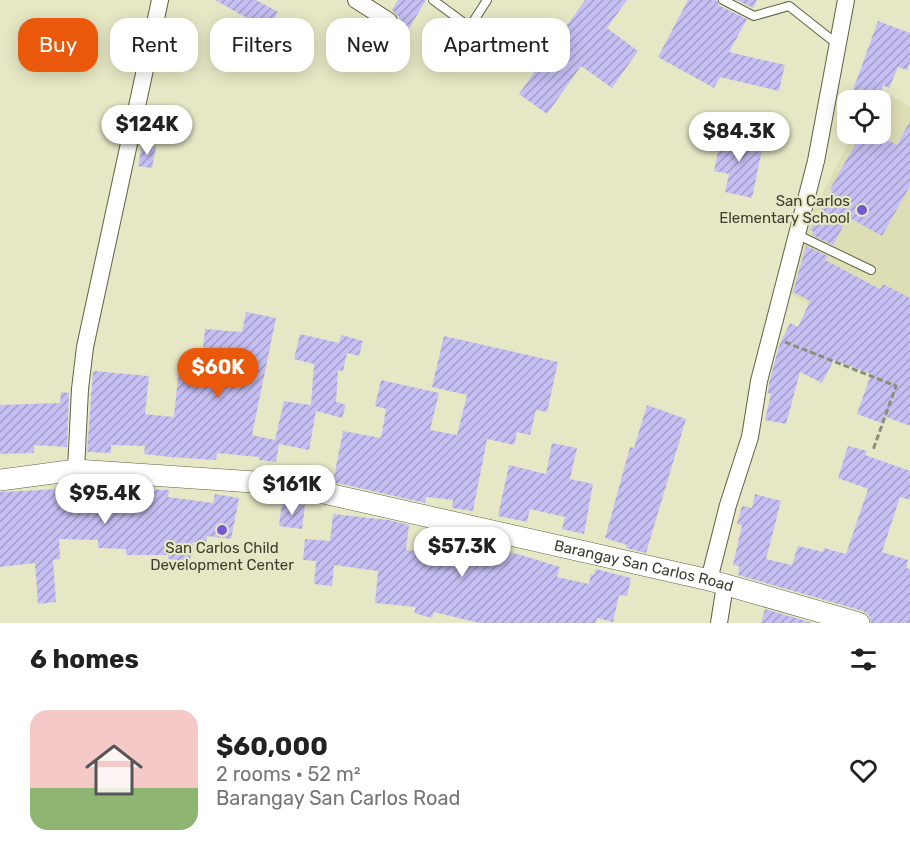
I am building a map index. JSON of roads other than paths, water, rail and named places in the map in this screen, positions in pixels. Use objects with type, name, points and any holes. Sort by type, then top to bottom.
[{"type":"street","points":[[76,470],[80,389],[85,346],[160,0]]},
{"type":"street","points":[[356,0],[383,18]]},
{"type":"street","points":[[719,623],[717,583],[728,505],[750,437],[759,381],[816,161],[846,0]]},
{"type":"street","name":"Barangay San Carlos Road","points":[[0,480],[76,470],[284,484],[717,583],[859,623]]},
{"type":"lane","points":[[433,0],[466,25],[471,25],[487,0]]},
{"type":"lane","points":[[723,0],[754,16],[789,6],[837,44]]},
{"type":"lane","points":[[798,235],[871,270]]},
{"type":"place","name":"San Carlos Elementary School","points":[[862,210]]},
{"type":"place","name":"San Carlos Child Development Center","points":[[222,530]]}]
